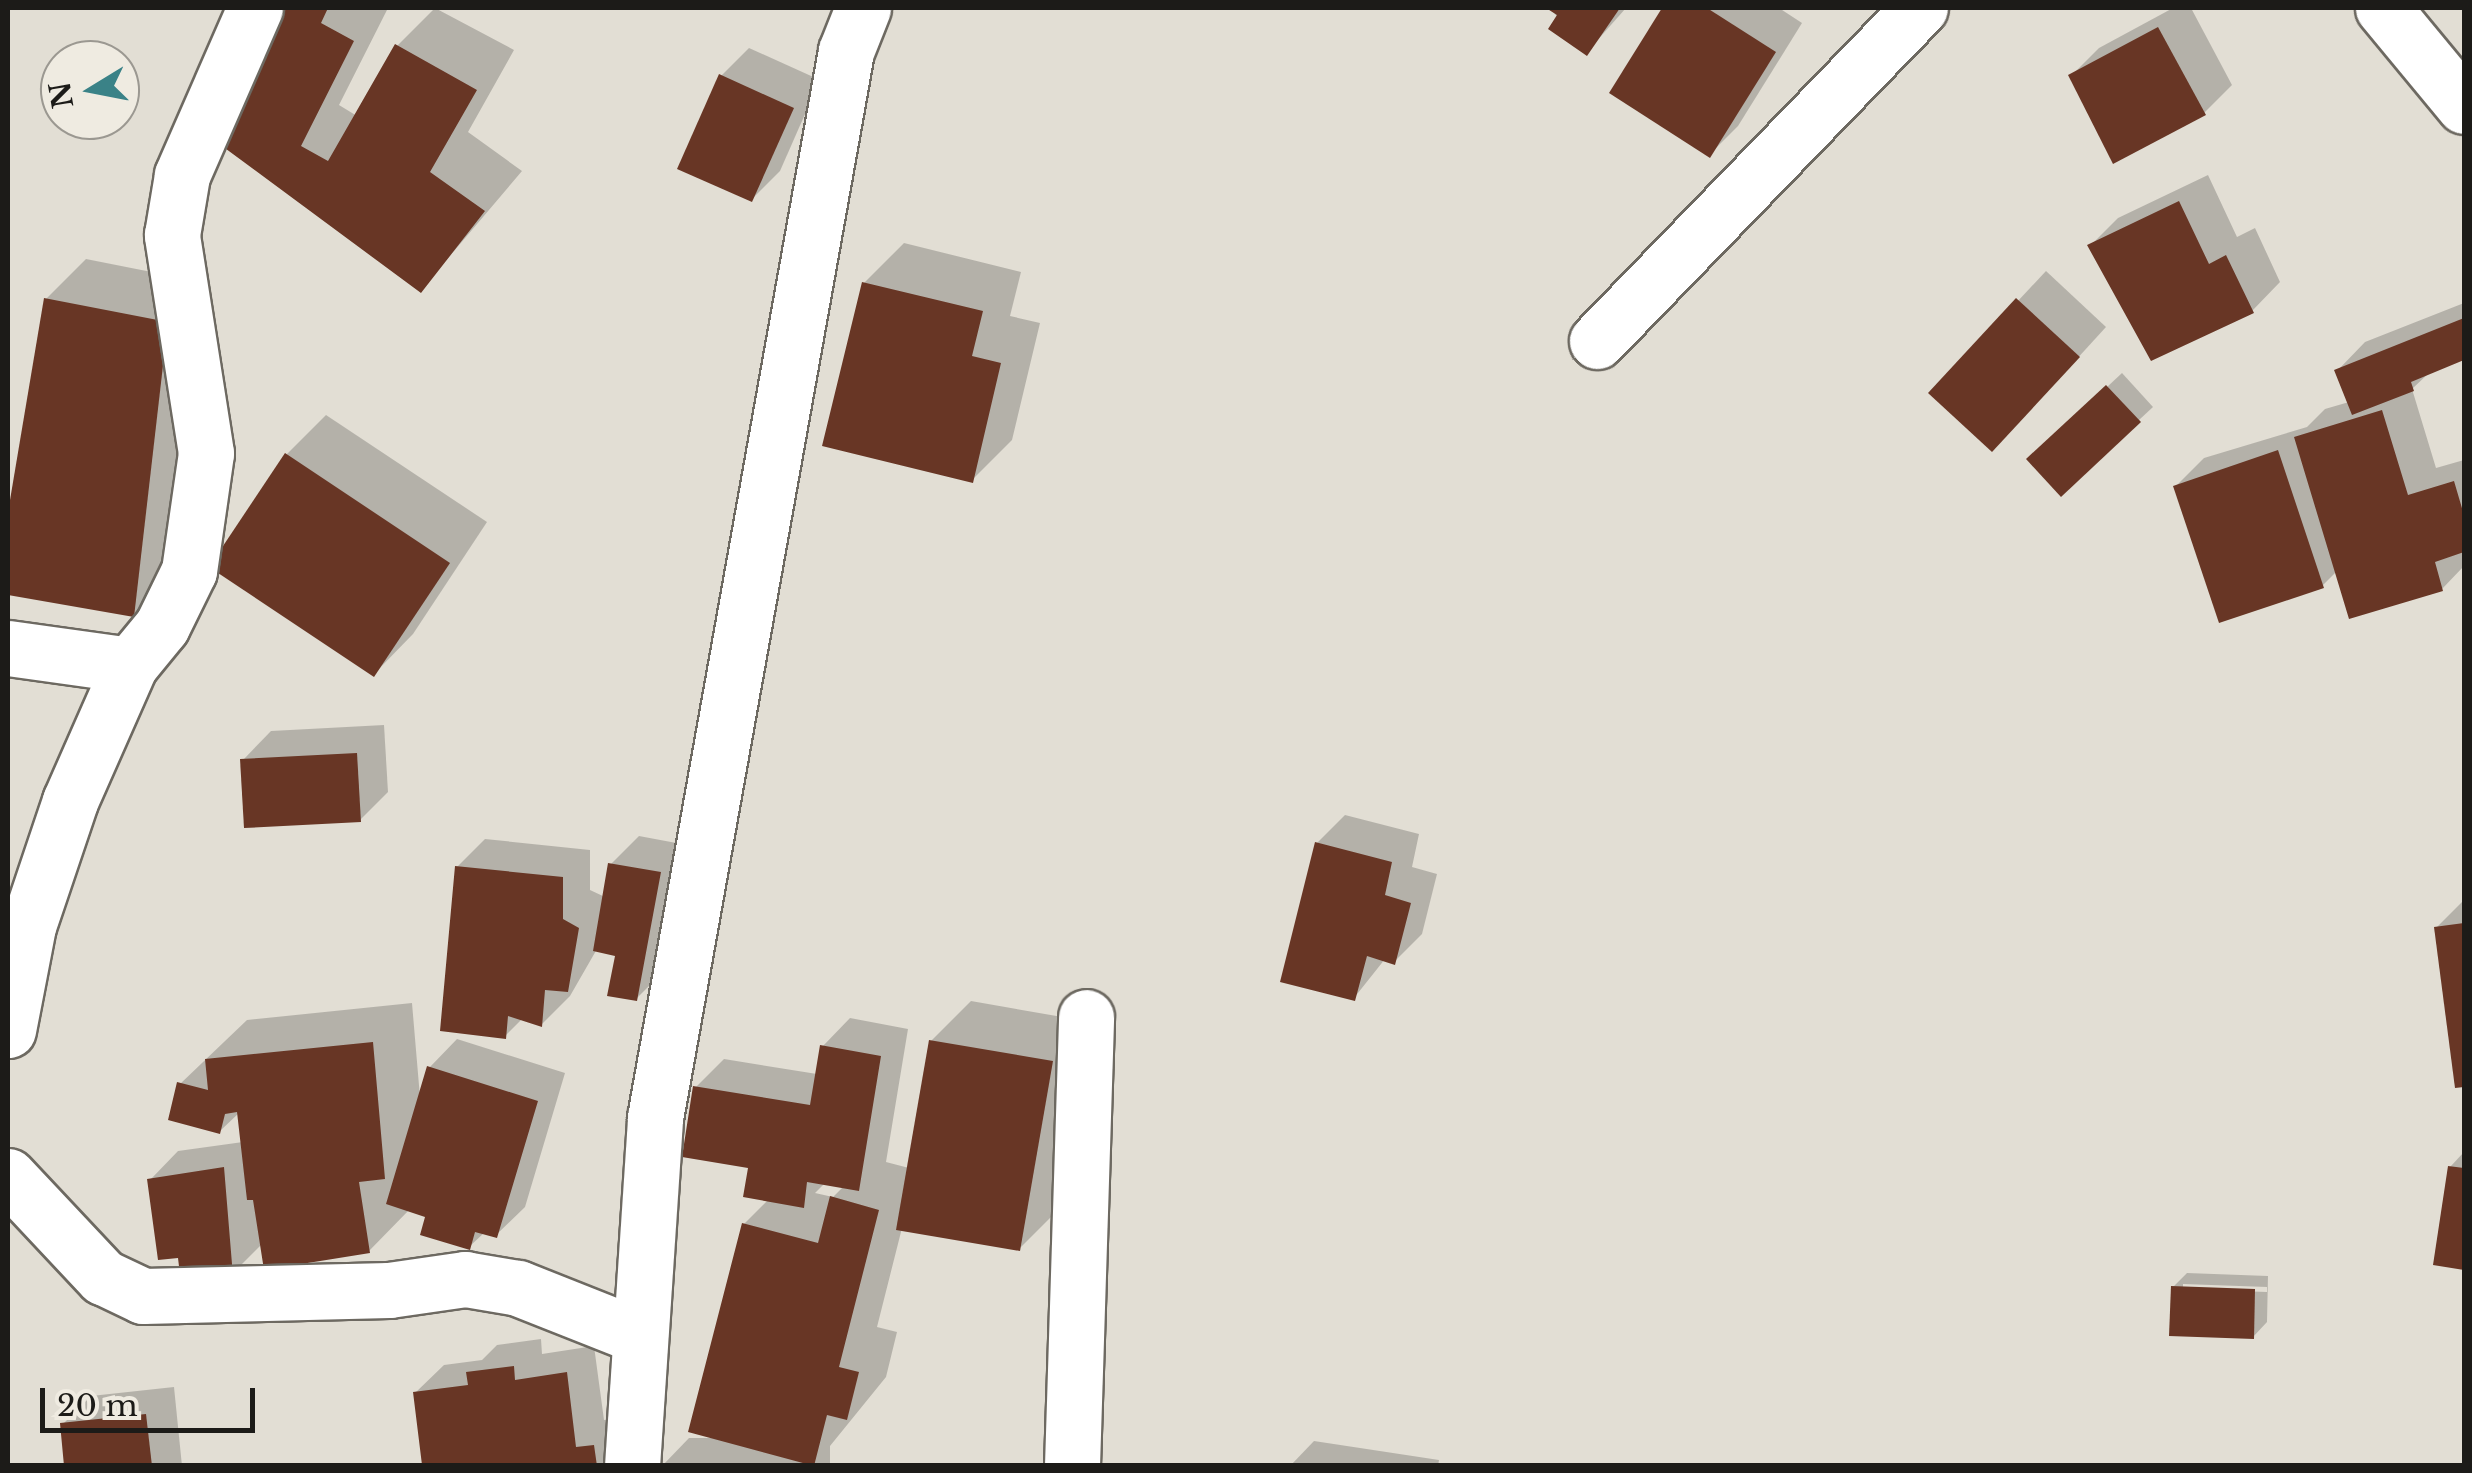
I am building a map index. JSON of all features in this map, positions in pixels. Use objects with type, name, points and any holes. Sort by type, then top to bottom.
[{"type":"street","points":[[8,1030],[28,926],[70,801],[130,665],[162,626],[189,571],[201,514],[206,453],[172,235],[182,175],[255,8]]},
{"type":"street","points":[[632,1466],[636,1335],[656,1118],[689,905],[846,51],[863,8]]},
{"type":"street","points":[[1596,341],[1920,8]]},
{"type":"street","points":[[2383,8],[2464,106]]},
{"type":"street","points":[[8,648],[130,665]]},
{"type":"street","points":[[1072,1466],[1086,1017]]},
{"type":"street","points":[[8,1176],[102,1277],[144,1296],[388,1290],[466,1279],[518,1288],[636,1335]]},
{"type":"building","points":[[266,8],[328,8],[321,23],[354,41],[301,146],[328,161],[395,44],[477,90],[430,172],[485,211],[421,293],[218,143]]},
{"type":"building","points":[[1546,8],[1620,8],[1587,56],[1548,29],[1557,15]]},
{"type":"building","points":[[1662,8],[1707,8],[1776,52],[1710,158],[1609,93]]},
{"type":"building","points":[[2158,27],[2206,115],[2113,164],[2068,75]]},
{"type":"building","points":[[719,74],[794,108],[752,202],[677,169]]},
{"type":"building","points":[[2179,201],[2209,264],[2226,255],[2254,313],[2151,361],[2087,245]]},
{"type":"building","points":[[862,282],[983,311],[972,356],[1001,363],[973,483],[822,446]]},
{"type":"building","points":[[44,298],[168,322],[134,617],[8,595],[8,512]]},
{"type":"building","points":[[2016,298],[2080,357],[1992,452],[1928,393]]},
{"type":"building","points":[[2464,318],[2464,360],[2411,382],[2414,391],[2352,415],[2334,370]]},
{"type":"building","points":[[2106,385],[2141,422],[2061,497],[2026,459]]},
{"type":"building","points":[[2382,410],[2408,495],[2454,481],[2464,515],[2464,552],[2435,562],[2443,591],[2349,619],[2294,437]]},
{"type":"building","points":[[2278,450],[2324,588],[2219,623],[2173,486]]},
{"type":"building","points":[[285,453],[450,563],[374,677],[209,567]]},
{"type":"building","points":[[357,753],[361,822],[244,828],[240,759]]},
{"type":"building","points":[[1315,842],[1392,862],[1385,895],[1411,903],[1395,965],[1367,956],[1355,1001],[1280,982]]},
{"type":"building","points":[[608,863],[661,872],[637,1001],[607,996],[615,956],[593,951]]},
{"type":"building","points":[[455,866],[563,877],[563,919],[579,928],[568,992],[545,990],[542,1027],[508,1016],[506,1039],[440,1031]]},
{"type":"building","points":[[2464,923],[2464,1087],[2455,1088],[2434,927]]},
{"type":"building","points":[[929,1040],[1053,1061],[1020,1251],[896,1230]]},
{"type":"building","points":[[373,1042],[385,1179],[359,1182],[370,1253],[264,1270],[253,1200],[247,1200],[237,1112],[225,1114],[220,1134],[168,1120],[177,1082],[208,1090],[205,1059]]},
{"type":"building","points":[[820,1045],[881,1056],[859,1191],[807,1182],[804,1208],[743,1197],[748,1168],[682,1157],[693,1086],[810,1105]]},
{"type":"building","points":[[427,1066],[538,1101],[497,1238],[475,1232],[470,1250],[420,1235],[425,1217],[386,1204]]},
{"type":"building","points":[[2448,1166],[2464,1168],[2464,1270],[2433,1265]]},
{"type":"building","points":[[224,1167],[233,1276],[181,1283],[178,1258],[158,1260],[147,1179]]},
{"type":"building","points":[[830,1196],[879,1210],[839,1367],[859,1372],[847,1420],[827,1415],[814,1466],[688,1432],[742,1223],[818,1243]]},
{"type":"building","points":[[2171,1286],[2255,1289],[2254,1339],[2169,1336]]},
{"type":"building","points":[[514,1366],[515,1380],[567,1372],[576,1447],[594,1445],[597,1466],[422,1465],[413,1392],[468,1385],[466,1372]]},
{"type":"building","points":[[146,1414],[152,1466],[64,1466],[60,1423]]}]
